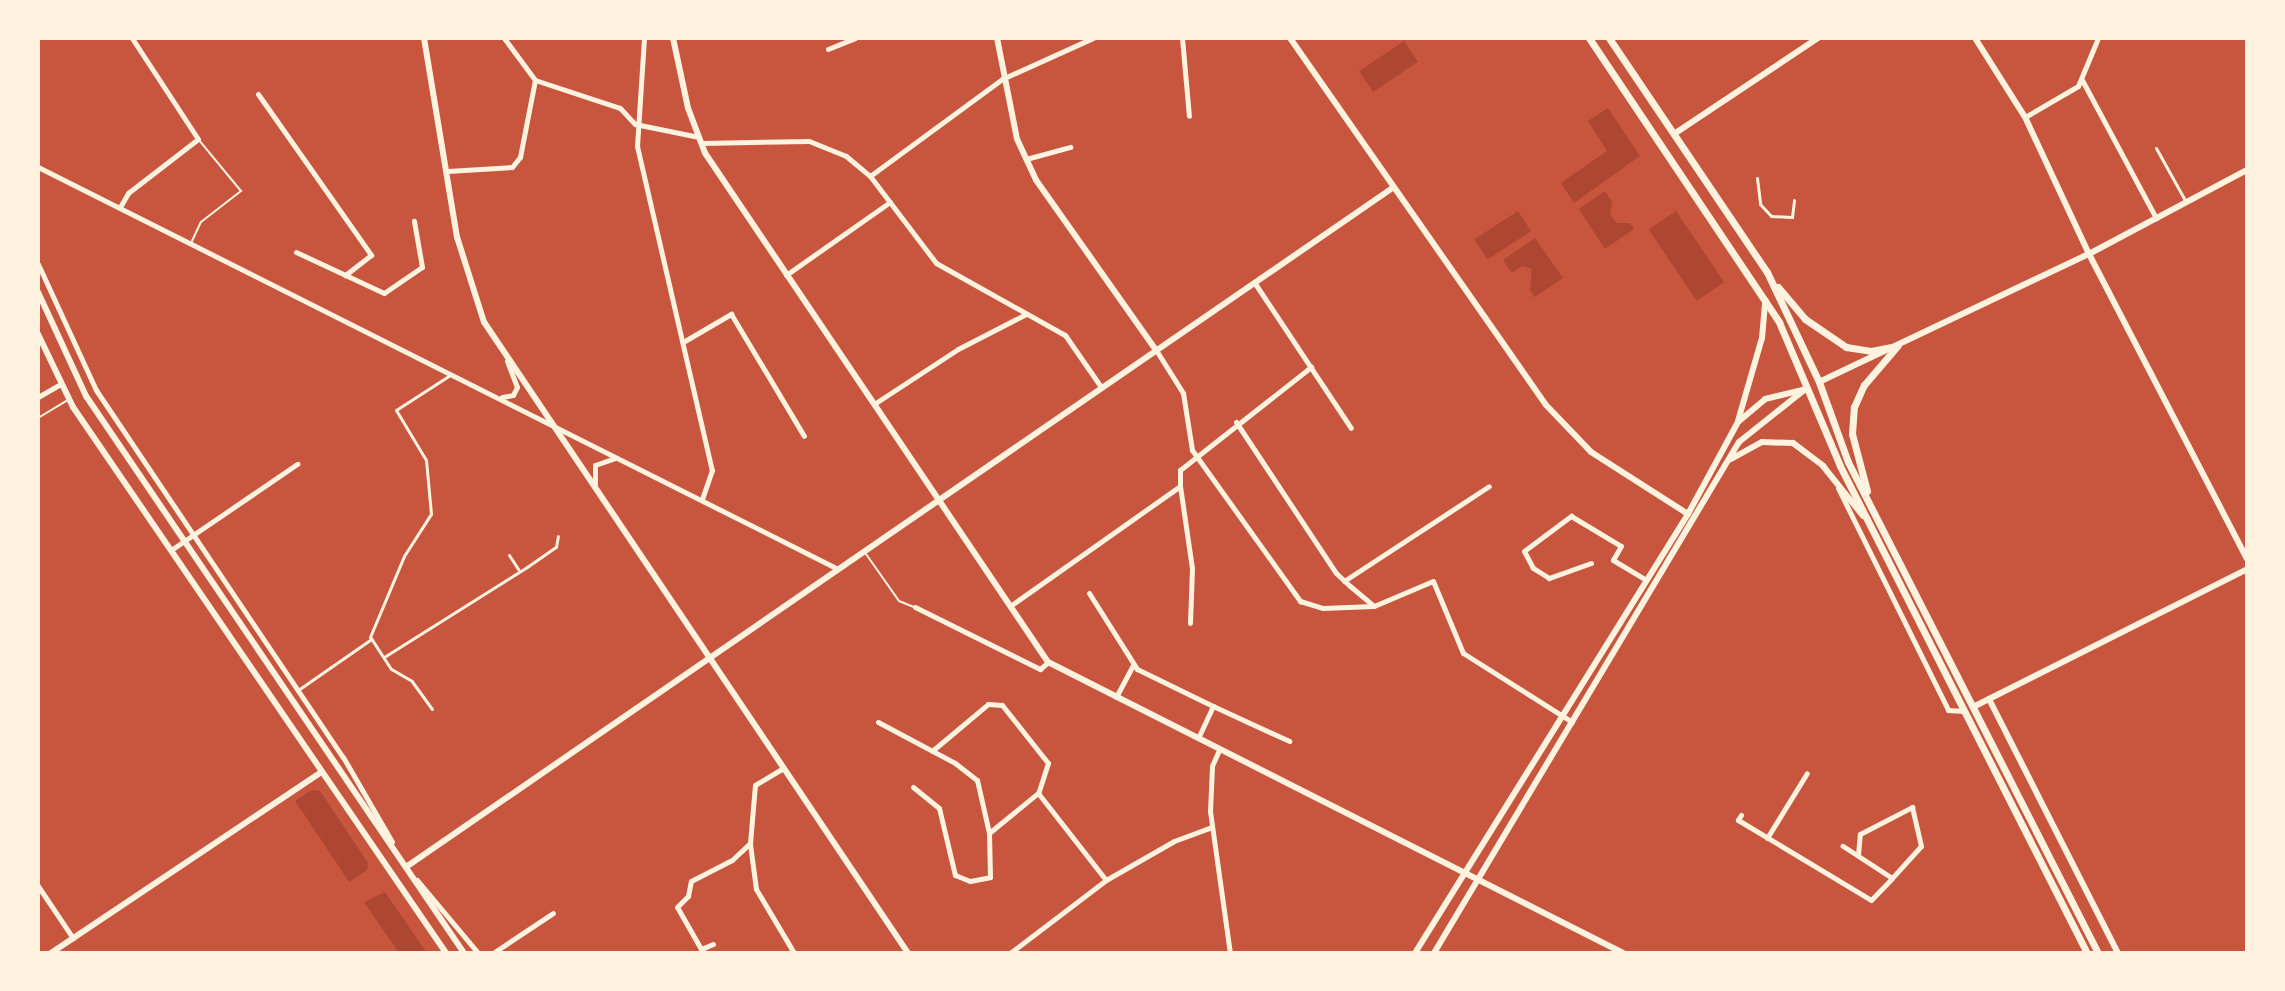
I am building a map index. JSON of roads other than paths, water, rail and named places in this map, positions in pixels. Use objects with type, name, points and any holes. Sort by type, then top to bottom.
[{"type":"main road","points":[[1589,38],[1765,296],[1868,524],[2087,953]]},
{"type":"main road","points":[[1609,38],[1790,305],[1846,347],[1879,351],[1898,345]]},
{"type":"main road","points":[[1767,272],[1819,382],[1877,519],[2098,953]]},
{"type":"main road","points":[[1877,519],[1857,459],[1853,415],[1864,385],[1898,345]]},
{"type":"main road","points":[[1806,389],[1819,382]]},
{"type":"street","points":[[120,207],[128,193],[198,139],[132,38]]},
{"type":"street","points":[[424,38],[457,237],[474,300],[548,423],[908,953]]},
{"type":"street","points":[[504,38],[535,80],[620,108],[635,124],[700,140],[809,141],[837,150],[870,176],[936,263],[1065,335],[1101,387]]},
{"type":"street","points":[[644,38],[635,124],[712,470],[702,499]]},
{"type":"street","points":[[673,38],[700,140],[784,276],[1048,662],[1623,953]]},
{"type":"street","points":[[828,49],[855,38]]},
{"type":"street","points":[[997,38],[1002,79],[1026,159],[1183,393],[1188,442],[1197,458],[1300,601],[1323,608],[1374,606],[1433,581],[1463,653],[1561,718],[1572,722]]},
{"type":"street","points":[[870,176],[1002,79],[1093,38]]},
{"type":"street","points":[[1182,38],[1189,116]]},
{"type":"street","points":[[1290,38],[1391,189],[1570,432],[1613,468],[1688,514]]},
{"type":"street","points":[[1674,134],[1818,38]]},
{"type":"street","points":[[1975,38],[2025,117],[2089,254],[2247,559]]},
{"type":"street","points":[[2025,117],[2082,80],[2098,38]]},
{"type":"street","points":[[448,171],[512,167],[520,157],[535,80]]},
{"type":"street","points":[[2082,80],[2156,218]]},
{"type":"street","points":[[258,94],[371,255],[345,275]]},
{"type":"street","points":[[1026,159],[1070,147]]},
{"type":"street","points":[[2156,148],[2186,202]]},
{"type":"street","points":[[38,167],[836,568]]},
{"type":"street","points":[[1819,382],[2089,254],[2247,170]]},
{"type":"street","points":[[1757,178],[1756,193],[1767,213],[1792,217],[1794,200]]},
{"type":"street","points":[[392,876],[863,549],[1391,189]]},
{"type":"street","points":[[784,276],[890,202]]},
{"type":"street","points":[[296,252],[384,293],[422,267],[414,221]]},
{"type":"street","points":[[38,264],[96,390],[298,690],[406,867],[478,953]]},
{"type":"street","points":[[1254,282],[1351,428]]},
{"type":"street","points":[[38,292],[86,396],[464,953]]},
{"type":"street","points":[[1415,953],[1688,514],[1738,422],[1762,338],[1765,296]]},
{"type":"street","points":[[873,405],[1026,313]]},
{"type":"street","points":[[683,342],[731,314],[804,436]]},
{"type":"street","points":[[38,334],[59,385],[443,951]]},
{"type":"street","points":[[490,393],[507,398],[516,392],[517,380],[506,357]]},
{"type":"street","points":[[1190,623],[1192,568],[1180,470],[1236,422],[1311,367]]},
{"type":"street","points":[[298,690],[371,639],[404,556],[431,514],[426,460],[396,410],[451,374]]},
{"type":"street","points":[[38,397],[59,385]]},
{"type":"street","points":[[1738,422],[1765,399],[1806,389]]},
{"type":"street","points":[[1434,953],[1739,442],[1806,389]]},
{"type":"street","points":[[1236,422],[1344,581],[1374,606]]},
{"type":"street","points":[[1728,461],[1762,442],[1784,441],[1805,450],[1834,480],[1868,524]]},
{"type":"street","points":[[605,507],[593,478],[595,465],[611,457],[632,464]]},
{"type":"street","points":[[171,550],[297,464]]},
{"type":"street","points":[[1834,480],[1948,710],[1964,711]]},
{"type":"street","points":[[1010,606],[1180,486]]},
{"type":"street","points":[[1344,581],[1489,486]]},
{"type":"street","points":[[1591,563],[1549,578],[1533,568],[1524,551],[1571,516],[1621,546],[1613,560],[1646,580]]},
{"type":"street","points":[[383,658],[556,547],[558,536]]},
{"type":"street","points":[[509,555],[519,569]]},
{"type":"street","points":[[1973,707],[2247,569]]},
{"type":"street","points":[[1089,593],[1133,664],[1289,741]]},
{"type":"street","points":[[915,607],[1040,669],[1048,662]]},
{"type":"street","points":[[371,639],[383,658],[412,681],[432,709]]},
{"type":"street","points":[[1116,697],[1133,664]]},
{"type":"street","points":[[1989,699],[2118,953]]},
{"type":"street","points":[[932,751],[988,704],[1002,705],[1048,763],[1038,793],[989,833]]},
{"type":"street","points":[[1197,739],[1213,706]]},
{"type":"street","points":[[878,722],[977,780],[989,833],[990,877],[985,882],[955,875],[939,808],[913,787]]},
{"type":"street","points":[[1219,750],[1212,766],[1212,827],[1230,953]]},
{"type":"street","points":[[783,768],[755,785],[750,843],[756,889],[794,953]]},
{"type":"street","points":[[51,953],[321,772]]},
{"type":"street","points":[[1767,838],[1807,773]]},
{"type":"street","points":[[1038,793],[1106,880]]},
{"type":"street","points":[[1741,815],[1738,820],[1871,900],[1921,846],[1912,807],[1860,834],[1858,855]]},
{"type":"street","points":[[1010,953],[1106,880],[1174,841],[1212,827]]},
{"type":"street","points":[[713,944],[701,949],[677,907],[688,896],[691,881],[732,860],[750,843]]},
{"type":"street","points":[[1843,846],[1892,878]]},
{"type":"street","points":[[38,886],[73,938]]},
{"type":"street","points":[[493,953],[553,913]]},
{"type":"lane","points":[[191,243],[201,222],[241,191],[198,139]]},
{"type":"lane","points":[[38,418],[69,399]]},
{"type":"lane","points":[[863,549],[899,601],[915,607]]}]
